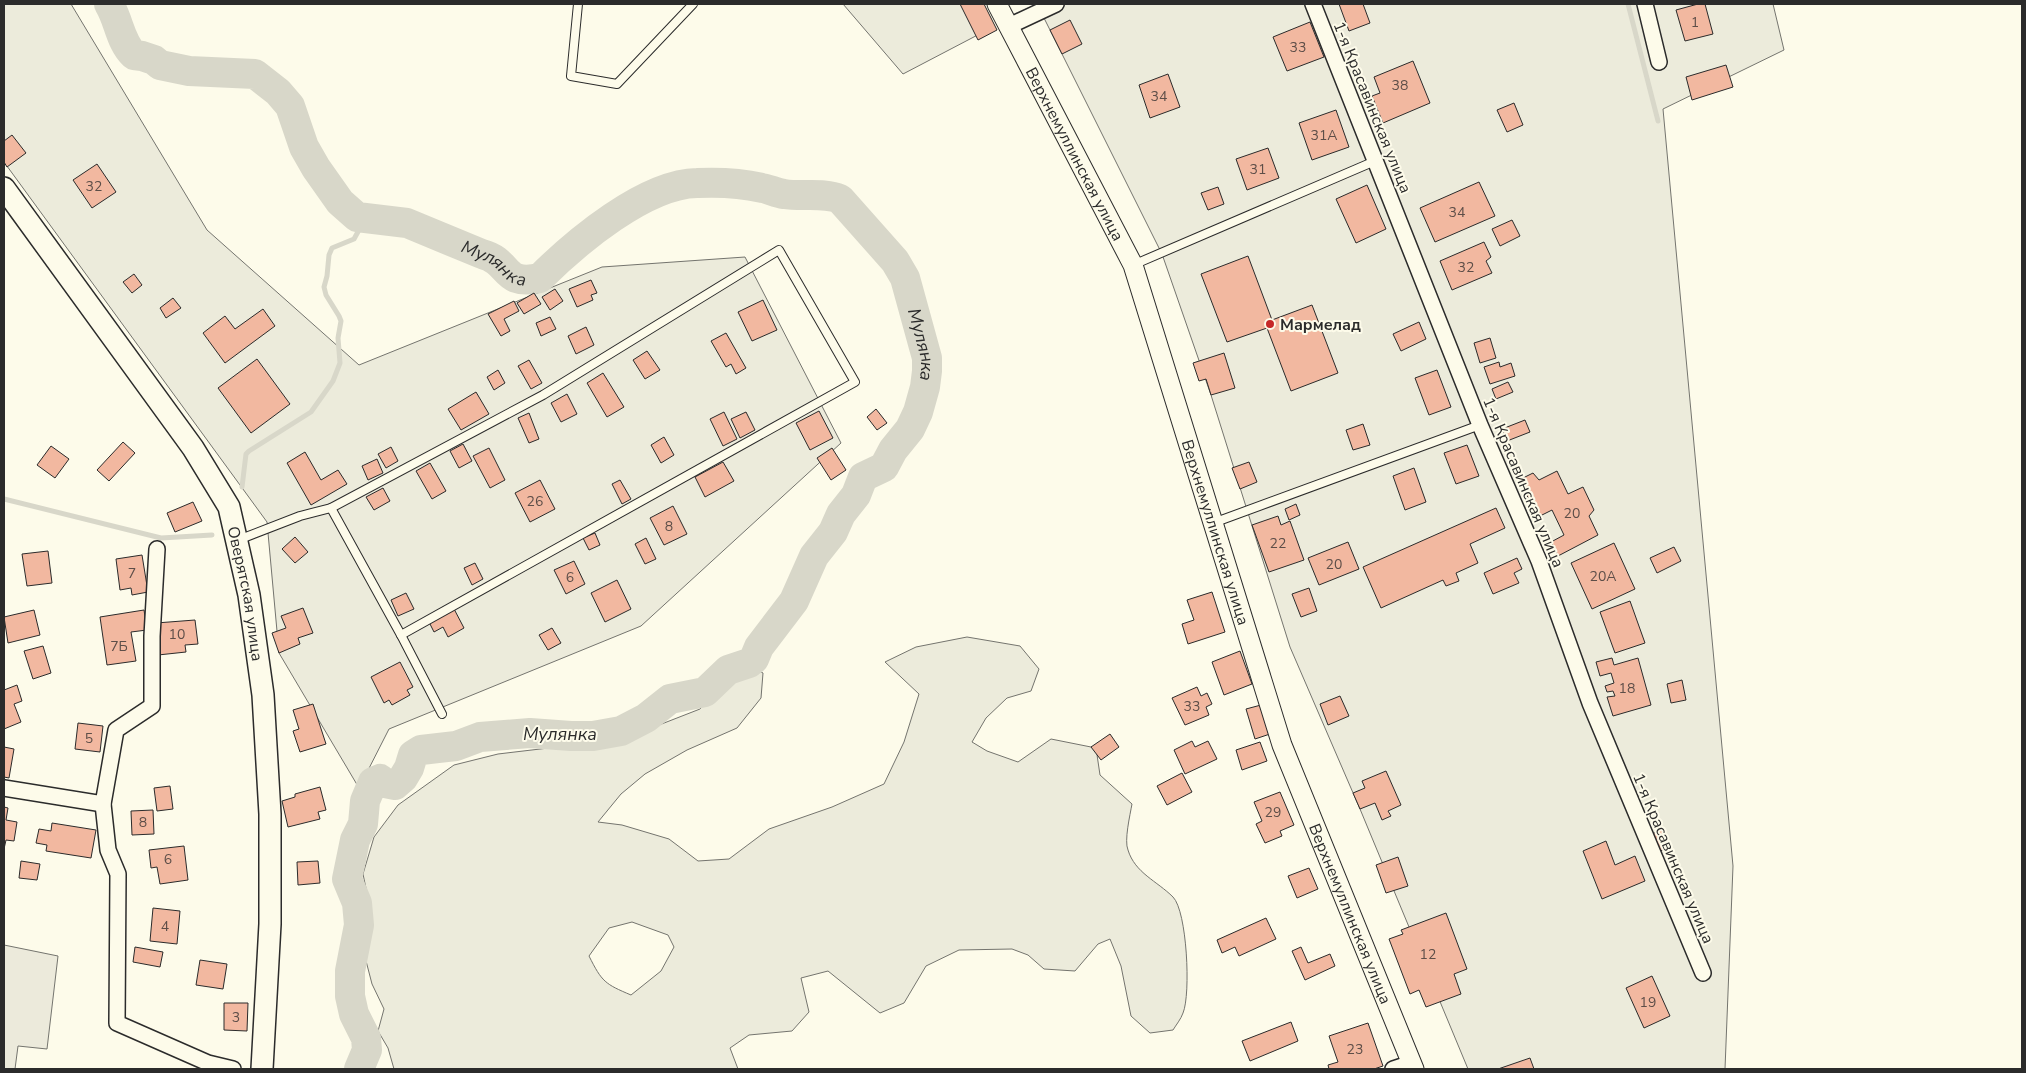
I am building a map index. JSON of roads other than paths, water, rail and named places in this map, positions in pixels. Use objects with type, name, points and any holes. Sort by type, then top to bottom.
[{"type":"main road","name":"Оверятская улица","points":[[4,188],[193,448],[229,507],[249,595],[263,695],[270,814],[270,924],[262,1069]]},
{"type":"street","name":"Верхнемуллинская улица","points":[[997,4],[1133,265],[1282,746],[1413,1068]]},
{"type":"street","points":[[1009,26],[1056,4]]},
{"type":"street","name":"1-я Красавинская улица","points":[[1313,4],[1480,426],[1539,561],[1590,703],[1703,973]]},
{"type":"street","points":[[1645,4],[1659,62]]},
{"type":"street","points":[[157,550],[152,636],[152,706],[116,730],[103,804],[108,850],[118,874],[117,1023],[208,1063],[232,1069]]},
{"type":"street","points":[[4,788],[103,804]]},
{"type":"street","points":[[1392,1069],[1402,1066],[1413,1068]]},
{"type":"lane","points":[[578,4],[571,76],[617,84],[693,4]]},
{"type":"lane","points":[[1133,265],[1376,161]]},
{"type":"lane","points":[[237,541],[300,516],[331,508],[543,395],[779,250],[855,382],[401,635]]},
{"type":"lane","points":[[1213,523],[1480,426]]},
{"type":"lane","points":[[331,508],[442,714]]},
{"type":"waterway","name":"Мулянка","points":[[109,4],[126,44],[134,55],[154,60],[160,65],[189,71],[255,74],[278,92],[290,106],[304,147],[316,168],[340,202],[357,217],[407,223],[492,258],[512,276],[519,279],[540,278],[572,248],[612,217],[656,193],[677,186],[697,183],[730,183],[754,186],[784,194],[820,195],[840,199],[895,261],[905,278],[927,358],[925,387],[918,412],[910,429],[893,450],[884,467],[863,477],[856,495],[841,514],[833,532],[814,556],[794,601],[759,647],[754,659],[749,663],[728,670],[705,692],[670,699],[646,718],[621,731],[593,736],[530,733],[480,737],[456,746],[421,750],[413,755],[409,768],[403,778],[395,785],[385,783],[380,779],[373,782],[365,801],[363,824],[355,840],[347,879],[357,903],[359,925],[350,971],[350,996],[354,1014],[366,1038],[367,1050],[359,1069]]},
{"type":"waterway","points":[[1628,4],[1658,121]]},
{"type":"waterway","points":[[242,487],[246,454],[311,412],[333,381],[340,363],[338,338],[341,321],[326,295],[324,287],[329,255],[332,248],[354,239],[365,219]]},
{"type":"waterway","points":[[4,499],[161,538],[212,535]]},
{"type":"place","name":"Мармелад","points":[[1270,324]]}]
